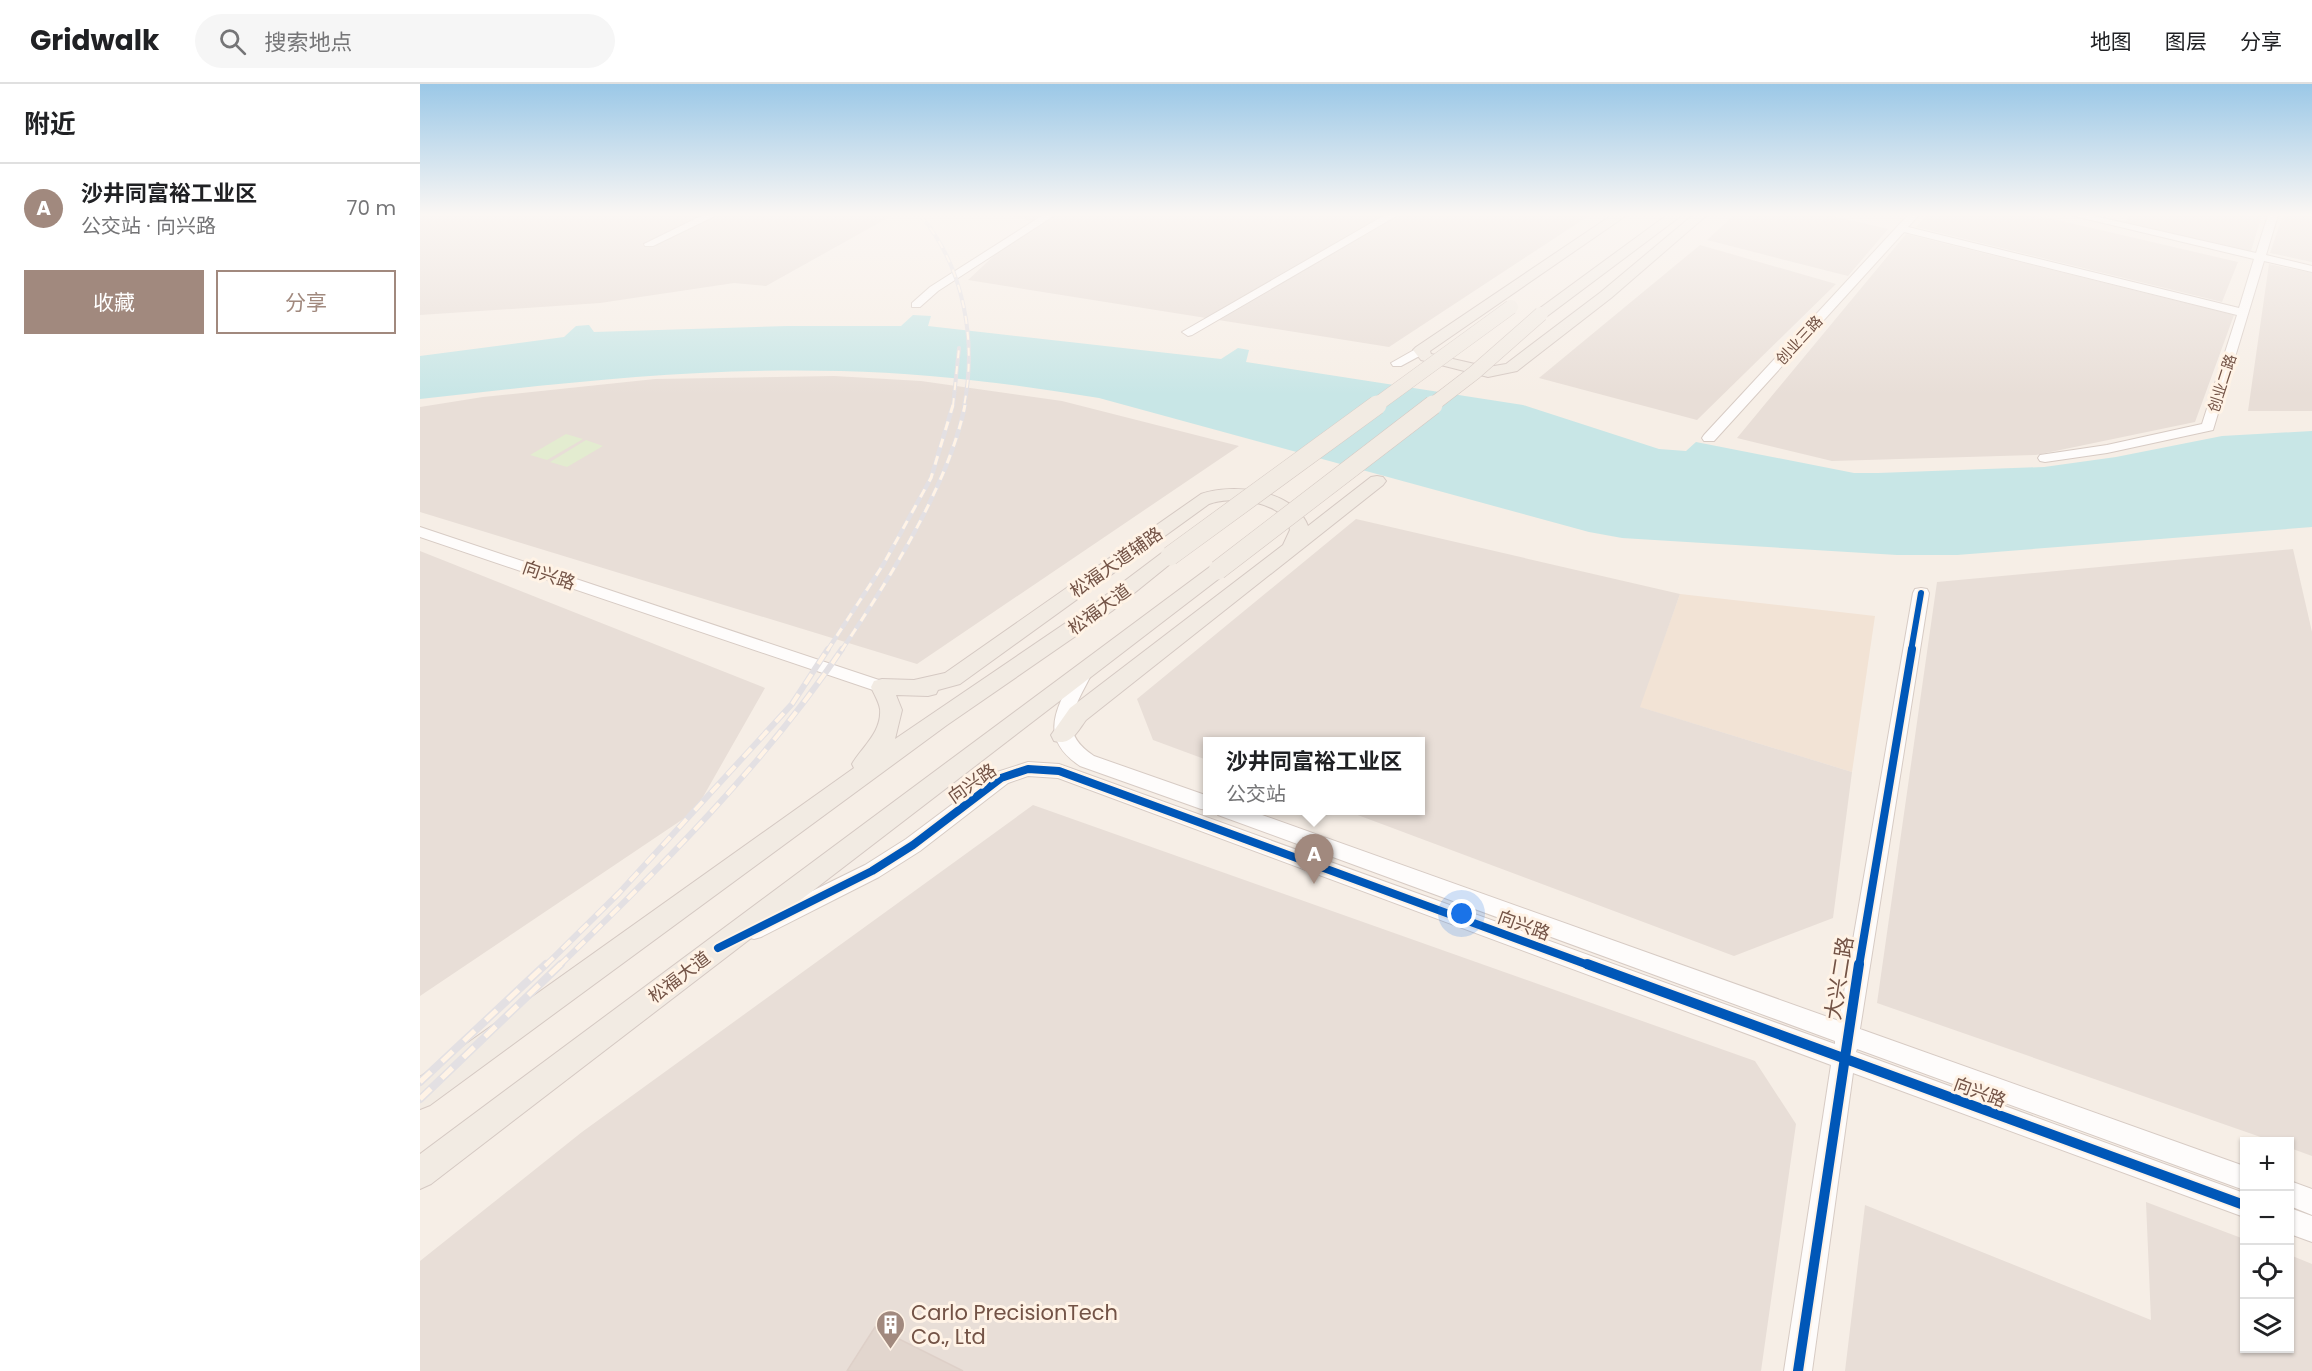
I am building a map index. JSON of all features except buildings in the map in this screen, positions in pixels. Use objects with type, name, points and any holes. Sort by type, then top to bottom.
[{"type":"main road","points":[[1532,275],[1421,350],[1426,357],[1488,372],[1511,368],[1631,275]]},
{"type":"main road","name":"松福大道","points":[[420,1095],[846,786],[1105,606],[1555,275]]},
{"type":"main road","name":"松福大道","points":[[420,1173],[1218,570],[1474,373],[1541,314],[1594,275]]},
{"type":"main road","points":[[1062,735],[1078,714],[1377,481]]},
{"type":"main road","name":"松福大道辅路","points":[[913,688],[952,679],[1203,500],[1213,496],[1236,493],[1277,505],[1296,519],[1299,528],[1297,538],[1290,549]]},
{"type":"main road","points":[[1277,505],[1302,512],[1329,512],[1342,508]]},
{"type":"main road","name":"松福大道","points":[[846,786],[883,741],[891,710],[882,687],[941,687],[977,680],[1026,660]]},
{"type":"street","points":[[916,305],[934,289],[956,275]]},
{"type":"street","points":[[1188,332],[1288,275]]},
{"type":"street","name":"创业三路","points":[[1708,438],[1859,275]]},
{"type":"street","points":[[2087,275],[2244,314]]},
{"type":"street","name":"创业二路","points":[[2045,458],[2107,449],[2208,427],[2255,275]]},
{"type":"street","points":[[1397,363],[1421,350]]},
{"type":"street","name":"向兴路","points":[[420,532],[882,687]]},
{"type":"street","name":"大兴二路","points":[[1798,1371],[1844,1058],[1921,592]]},
{"type":"street","points":[[1084,671],[1062,724],[1065,746],[1073,754],[1087,761],[1203,802]]},
{"type":"street","name":"向兴路","points":[[718,948],[872,871],[913,844],[1001,778],[1028,769],[1043,769],[1074,776],[2240,1204]]},
{"type":"street","name":"向兴路","points":[[1239,815],[2240,1177]]},
{"type":"street","points":[[2294,1196],[2312,1202]]},
{"type":"street","points":[[2294,1223],[2312,1230]]},
{"type":"shaded area","points":[[420,275],[786,275],[766,286],[734,283],[600,303],[420,315]]},
{"type":"shaded area","points":[[973,275],[1499,275],[1389,347],[968,280]]},
{"type":"shaded area","points":[[1664,275],[1805,275],[1836,284],[1697,420],[1539,378]]},
{"type":"shaded area","points":[[1872,275],[2072,275],[2234,315],[2195,422],[2036,455],[1832,461],[1737,438]]},
{"type":"shaded area","points":[[2112,275],[2233,275],[2222,302]]},
{"type":"shaded area","points":[[2267,275],[2312,275],[2312,411],[2248,411]]},
{"type":"shaded area","points":[[834,376],[921,381],[1062,401],[1239,446],[917,664],[420,512],[420,407],[483,397],[655,379]]},
{"type":"shaded area","points":[[1356,519],[1680,594],[1640,707],[1852,772],[1833,918],[1734,956],[1358,815],[1425,815],[1425,737],[1203,737],[1203,759],[1153,740],[1137,699]]},
{"type":"shaded area","points":[[2293,549],[2312,632],[2312,1156],[2294,1149],[2294,1137],[2261,1137],[1877,1003],[1937,582]]},
{"type":"shaded area","points":[[420,551],[765,688],[695,811],[420,996]]},
{"type":"shaded area","points":[[1680,594],[1875,616],[1852,772],[1639,707]]},
{"type":"shaded area","points":[[1033,805],[1755,1061],[1796,1124],[1761,1371],[420,1371],[420,1261],[582,1132]]},
{"type":"shaded area","points":[[2146,1202],[2240,1237],[2240,1353],[2294,1353],[2294,1257],[2312,1264],[2312,1371],[1845,1371],[1865,1205],[2151,1320]]},
{"type":"green space","points":[[566,434],[583,439],[547,460],[530,455]]},
{"type":"green space","points":[[586,440],[603,446],[567,467],[550,462]]},
{"type":"water","points":[[913,315],[931,316],[928,326],[1221,359],[1238,348],[1249,350],[1246,362],[1523,405],[1659,449],[1686,451],[1696,442],[1854,473],[2044,467],[2116,457],[2222,436],[2312,431],[2312,527],[1957,555],[1897,555],[1622,538],[1589,532],[1099,398],[1003,384],[906,374],[788,370],[735,371],[578,382],[420,399],[420,356],[564,337],[576,326],[589,325],[594,332],[787,326],[901,326]]},
{"type":"railway","points":[[955,275],[963,305],[969,356],[964,406]]},
{"type":"railway","points":[[953,406],[959,348]]},
{"type":"railway","points":[[827,651],[883,565],[931,478],[953,405]]},
{"type":"railway","points":[[841,651],[878,595],[931,500],[957,436],[965,405]]},
{"type":"railway","points":[[545,966],[619,893],[792,704],[828,649]]},
{"type":"railway","points":[[559,966],[709,815],[779,734],[842,649]]},
{"type":"railway","points":[[420,1082],[546,964]]},
{"type":"railway","points":[[420,1099],[561,964]]},
{"type":"cycle path","points":[[1798,1371],[1843,1063],[1921,593]]},
{"type":"cycle path","points":[[718,948],[872,871],[913,845],[1001,778],[1028,769],[1059,771],[2240,1204]]},
{"type":"place","name":"沙井同富裕工业区","points":[[1314,884]]},
{"type":"place","name":"Carlo PrecisionTech Co., Ltd","points":[[890,1350]]}]
